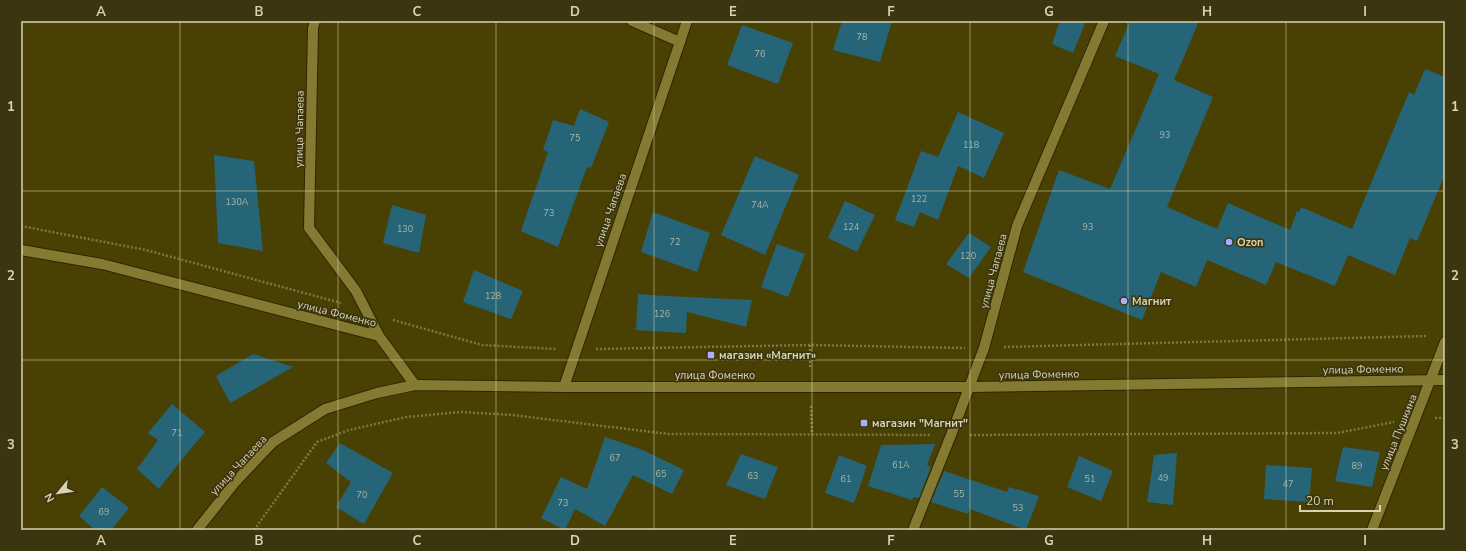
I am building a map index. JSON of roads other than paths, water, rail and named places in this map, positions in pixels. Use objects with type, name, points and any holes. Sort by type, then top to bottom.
[{"type":"street","name":"улица Чапаева","points":[[315,21],[309,228],[356,291],[380,336]]},
{"type":"street","points":[[632,21],[680,42]]},
{"type":"street","name":"улица Чапаева","points":[[564,387],[687,21]]},
{"type":"street","name":"улица Чапаева","points":[[913,530],[984,348],[1018,226],[1104,21]]},
{"type":"street","name":"улица Фоменко","points":[[21,250],[102,264],[380,336],[415,385],[564,387],[970,387],[1445,380]]},
{"type":"street","name":"улица Пушкина","points":[[1372,530],[1445,342]]},
{"type":"street","name":"улица Чапаева","points":[[197,530],[236,481],[273,442],[325,409],[377,393],[415,385]]},
{"type":"place","name":"Ozon","points":[[1229,242]]},
{"type":"place","name":"Магнит","points":[[1124,301]]},
{"type":"place","name":"магазин «Магнит»","points":[[711,355]]},
{"type":"place","name":"магазин \"Магнит\"","points":[[864,423]]}]
